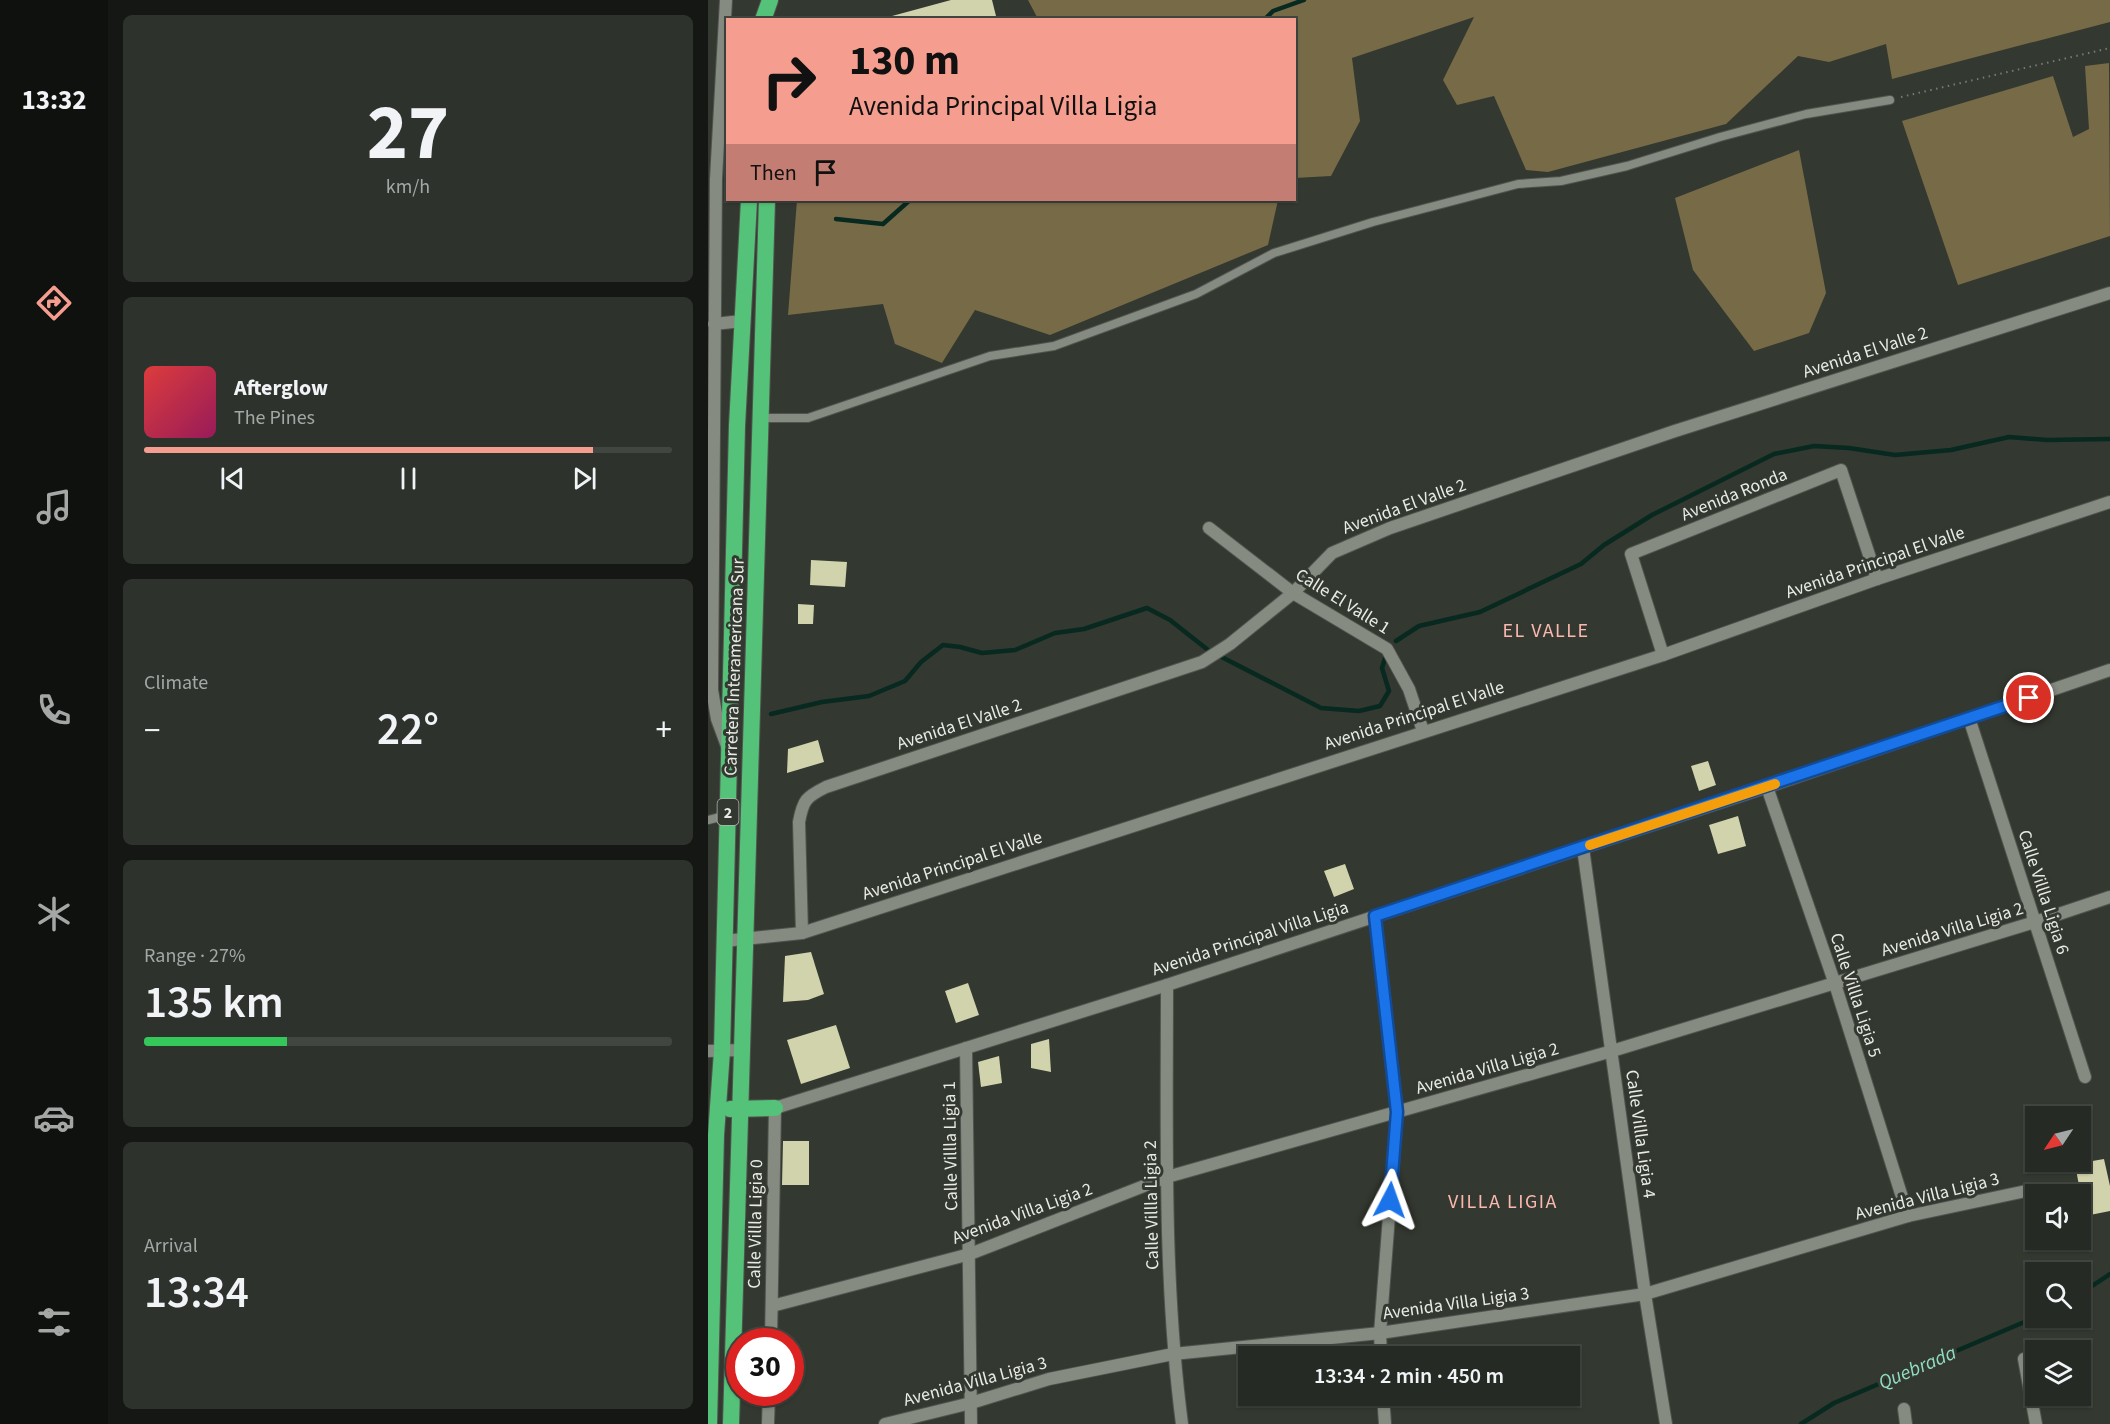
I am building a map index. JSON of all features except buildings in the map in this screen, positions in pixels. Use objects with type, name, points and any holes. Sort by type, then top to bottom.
[{"type":"highway","points":[[757,0],[758,18]]},
{"type":"highway","points":[[764,18],[771,0]]},
{"type":"highway","points":[[771,0],[772,18]]},
{"type":"highway","name":"Carretera Interamericana Sur","points":[[709,1424],[717,1110],[715,1051],[724,941],[742,321],[749,201]]},
{"type":"highway","name":"Carretera Interamericana Sur","points":[[731,1424],[767,201]]},
{"type":"highway","points":[[717,1110],[775,1108]]},
{"type":"street","points":[[726,0],[712,180],[714,324],[710,447],[712,690],[717,718],[728,748]]},
{"type":"street","name":"Avenida El Valle 2","points":[[802,933],[799,822],[802,804],[809,796],[826,787],[1206,659],[1224,648],[1293,593],[1332,553],[1390,528],[1675,431],[2110,293]]},
{"type":"street","points":[[714,324],[742,321]]},
{"type":"street","name":"Avenida Ronda","points":[[1662,655],[1631,554],[1841,470],[1877,579]]},
{"type":"street","name":"Avenida Principal El Valle","points":[[724,941],[802,933],[1662,655],[1877,579],[2110,502]]},
{"type":"street","name":"Calle El Valle 1","points":[[1209,528],[1293,593],[1387,649],[1409,689],[1423,731]]},
{"type":"street","name":"Avenida Principal Villa Ligia","points":[[775,1108],[1167,985],[1767,787],[2110,670]]},
{"type":"street","name":"Calle Villla Ligia 6","points":[[1969,718],[2085,1077]]},
{"type":"street","name":"Calle Villla Ligia 5","points":[[1767,787],[1835,984],[1908,1216]]},
{"type":"street","name":"Calle Villla Ligia 4","points":[[1583,848],[1645,1294],[1666,1424]]},
{"type":"street","name":"Avenida Villa Ligia 2","points":[[772,1306],[970,1254],[1167,1177],[1612,1052],[2036,922],[2110,897]]},
{"type":"street","points":[[1375,916],[1397,1112],[1381,1346]]},
{"type":"street","name":"Calle Villla Ligia 2","points":[[1167,985],[1167,1177],[1173,1354],[1182,1424]]},
{"type":"street","name":"Calle Villla Ligia 1","points":[[966,1048],[971,1424]]},
{"type":"street","points":[[715,1051],[742,1050]]},
{"type":"street","name":"Calle Villla Ligia 0","points":[[771,1328],[775,1108]]},
{"type":"street","name":"Avenida Villa Ligia 3","points":[[885,1424],[971,1403],[1049,1379],[1173,1354],[1380,1333],[1645,1294],[1908,1216],[2025,1191]]},
{"type":"street","points":[[2024,1359],[2036,1424]]},
{"type":"street","points":[[768,1424],[769,1406]]},
{"type":"street","points":[[1384,1406],[1385,1424]]},
{"type":"street","points":[[1904,1409],[1906,1424]]},
{"type":"lane","points":[[760,418],[808,418],[990,356],[1054,346],[1196,294],[1274,253],[1373,222],[1518,184],[1561,181],[1627,166],[1720,137],[1806,114],[1890,100]]},
{"type":"lane","points":[[708,820],[728,815]]},
{"type":"path","points":[[1890,100],[2110,48]]},
{"type":"shaded area","points":[[1028,0],[2110,0],[2110,22],[1892,79],[1886,44],[1829,62],[1798,56],[1726,124],[1548,172],[1526,170],[1494,96],[1457,105],[1443,80],[1474,17],[1352,58],[1360,121],[1331,176],[1296,178],[1296,18],[1037,18]]},
{"type":"shaded area","points":[[2109,63],[2110,236],[1958,285],[1902,121],[2053,76],[2073,137],[2089,129],[2085,66]]},
{"type":"shaded area","points":[[1799,150],[1826,293],[1809,333],[1754,351],[1693,270],[1675,198]]},
{"type":"shaded area","points":[[797,201],[1278,201],[1268,245],[1050,335],[975,310],[942,363],[895,344],[883,304],[788,315]]},
{"type":"waterway","name":"Quebrada","points":[[1266,18],[1273,11],[1304,0]]},
{"type":"waterway","name":"Quebrada","points":[[836,219],[883,224],[909,201]]},
{"type":"waterway","points":[[1396,641],[1419,626],[1480,612],[1581,564],[1604,545],[1652,515],[1774,454],[1814,446],[1849,448],[1895,455],[1951,450],[2009,437],[2047,440],[2110,439]]},
{"type":"waterway","points":[[771,714],[822,702],[869,696],[905,681],[921,662],[943,645],[982,653],[1015,650],[1055,633],[1084,629],[1147,608],[1170,620],[1208,650],[1321,708],[1359,711],[1380,706],[1389,691],[1382,668],[1387,652]]},
{"type":"waterway","name":"Quebrada","points":[[2091,1287],[2110,1274]]},
{"type":"waterway","name":"Quebrada","points":[[1801,1424],[1834,1403],[2025,1322]]},
{"type":"slow traffic","points":[[1590,845],[1775,784]]},
{"type":"district","name":"EL VALLE","points":[[1546,630]]},
{"type":"district","name":"VILLA LIGIA","points":[[1503,1201]]},
{"type":"route","points":[[1390,1200],[1397,1112],[1375,916],[2029,698]]}]
